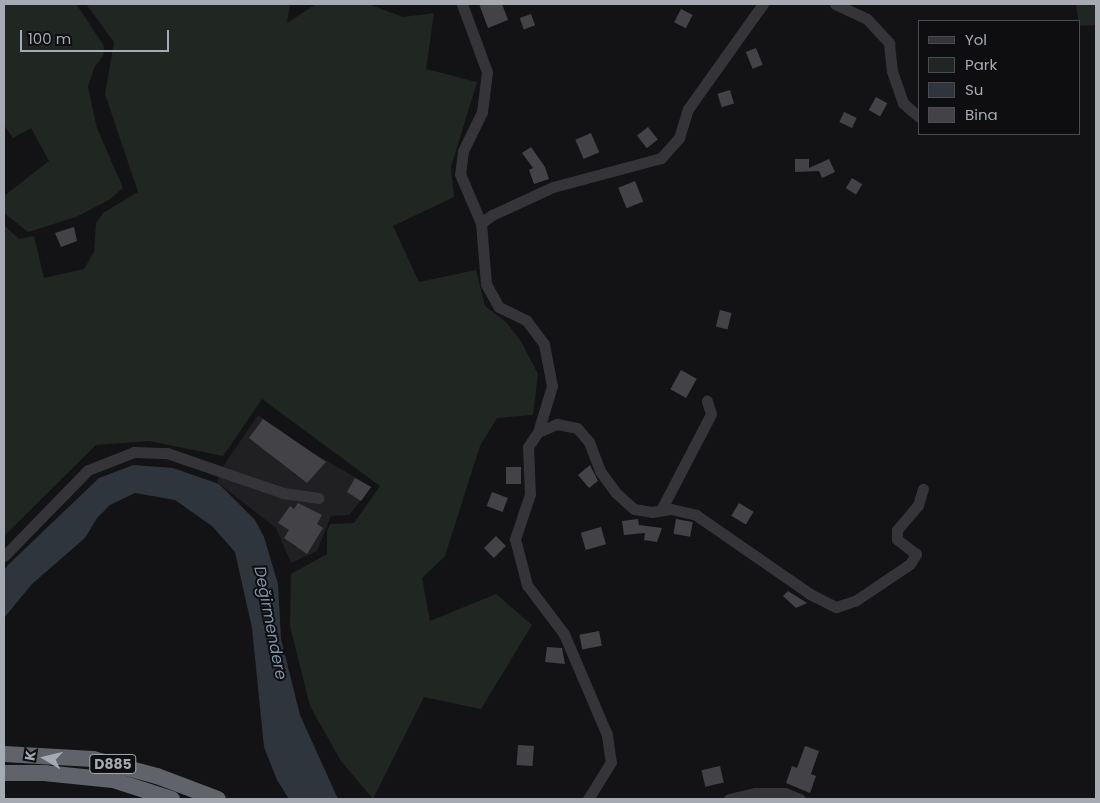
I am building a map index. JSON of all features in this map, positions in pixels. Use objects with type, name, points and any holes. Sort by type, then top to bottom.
[{"type":"highway","name":"D885","points":[[4,754],[93,759],[157,776],[218,799]]},
{"type":"highway","name":"D885","points":[[4,774],[44,773],[113,780],[172,799]]},
{"type":"street","points":[[462,4],[488,72],[482,112],[463,151],[460,174],[481,223],[486,284],[499,307],[526,320],[544,344],[552,386],[538,432],[528,447],[530,494],[515,539],[527,585],[564,634],[607,735],[610,762],[588,799]]},
{"type":"street","points":[[481,223],[492,215],[553,186],[660,158],[679,138],[688,109],[763,4]]},
{"type":"street","points":[[835,4],[867,19],[889,43],[892,71],[903,103],[918,116]]},
{"type":"street","points":[[661,510],[711,414],[707,401]]},
{"type":"street","points":[[538,432],[557,424],[576,428],[589,442],[600,471],[615,492],[634,509],[671,509],[696,515],[810,594],[836,607],[855,601],[910,564],[916,554],[897,539],[897,530],[918,505],[923,489]]},
{"type":"street","points":[[4,556],[88,470],[134,452],[167,454],[283,493],[319,498]]},
{"type":"street","points":[[729,799],[754,792],[785,793],[800,799]]},
{"type":"shaded area","points":[[258,415],[313,453],[372,487],[349,515],[331,516],[317,551],[291,563],[276,528],[217,482],[224,465]]},
{"type":"green space","points":[[4,4],[76,4],[104,46],[103,56],[94,68],[88,87],[97,128],[123,188],[109,200],[76,217],[28,232],[4,213],[4,196],[49,161],[31,128],[13,138],[4,125]]},
{"type":"green space","points":[[86,4],[290,4],[287,23],[316,4],[368,4],[403,17],[434,13],[426,69],[477,82],[451,167],[454,197],[393,226],[419,282],[476,270],[485,306],[506,322],[522,343],[538,374],[533,415],[497,418],[480,446],[445,556],[422,578],[430,621],[496,594],[532,625],[481,709],[424,697],[373,799],[341,761],[310,706],[290,626],[291,574],[327,554],[327,532],[330,524],[354,523],[380,486],[262,399],[223,456],[149,441],[96,445],[4,536],[4,225],[19,239],[34,236],[44,278],[84,269],[94,252],[96,223],[103,213],[138,192],[105,94],[114,42]]},
{"type":"green space","points":[[1076,4],[1096,4],[1096,25],[1080,26],[1080,20],[1078,20]]},
{"type":"water","name":"Değirmendere","points":[[133,465],[173,468],[219,484],[255,520],[264,537],[278,584],[281,639],[300,715],[338,799],[289,799],[277,780],[264,747],[252,628],[235,552],[212,526],[175,500],[135,493],[110,505],[97,518],[85,538],[32,584],[4,618],[4,570],[8,565],[99,478]]},
{"type":"building","points":[[479,4],[502,4],[508,20],[488,28]]},
{"type":"building","points":[[681,9],[693,15],[686,28],[674,22]]},
{"type":"building","points":[[531,14],[535,25],[524,29],[520,18]]},
{"type":"building","points":[[756,48],[763,65],[753,69],[746,52]]},
{"type":"building","points":[[730,90],[734,103],[722,107],[718,94]]},
{"type":"building","points":[[876,97],[887,103],[880,116],[869,110]]},
{"type":"building","points":[[844,112],[857,118],[852,128],[839,122]]},
{"type":"building","points":[[648,127],[658,140],[647,148],[637,136]]},
{"type":"building","points":[[591,133],[599,152],[584,159],[575,140]]},
{"type":"building","points":[[531,147],[545,167],[549,179],[534,184],[529,170],[533,168],[522,153]]},
{"type":"building","points":[[795,159],[809,159],[809,168],[829,159],[835,172],[822,178],[819,171],[795,172]]},
{"type":"building","points":[[852,178],[862,184],[856,194],[846,188]]},
{"type":"building","points":[[635,181],[643,201],[627,208],[618,188]]},
{"type":"building","points":[[74,227],[77,241],[61,247],[55,233]]},
{"type":"building","points":[[720,310],[732,313],[728,329],[716,326]]},
{"type":"building","points":[[681,370],[697,379],[686,398],[670,389]]},
{"type":"building","points":[[263,419],[326,462],[307,483],[249,438]]},
{"type":"building","points":[[590,465],[598,481],[589,488],[578,475]]},
{"type":"building","points":[[506,467],[521,467],[521,484],[506,484]]},
{"type":"building","points":[[355,478],[371,487],[361,501],[347,492]]},
{"type":"building","points":[[492,492],[508,498],[502,512],[487,506]]},
{"type":"building","points":[[298,503],[322,515],[317,524],[323,528],[307,554],[284,538],[289,530],[278,523],[290,506],[294,509]]},
{"type":"building","points":[[739,503],[754,512],[746,525],[731,516]]},
{"type":"building","points":[[638,519],[639,525],[662,528],[657,542],[644,540],[645,533],[624,535],[622,521]]},
{"type":"building","points":[[676,519],[693,522],[690,537],[673,534]]},
{"type":"building","points":[[601,527],[606,544],[586,550],[581,533]]},
{"type":"building","points":[[496,536],[506,546],[494,558],[484,548]]},
{"type":"building","points":[[788,591],[807,603],[796,608],[783,596]]},
{"type":"building","points":[[599,631],[602,646],[582,650],[579,635]]},
{"type":"building","points":[[547,647],[562,648],[565,664],[545,662]]},
{"type":"building","points":[[518,745],[534,746],[533,766],[517,765]]},
{"type":"building","points":[[805,746],[819,751],[811,774],[816,776],[810,793],[786,783],[792,766],[797,768]]},
{"type":"building","points":[[720,766],[724,783],[705,787],[701,770]]}]
